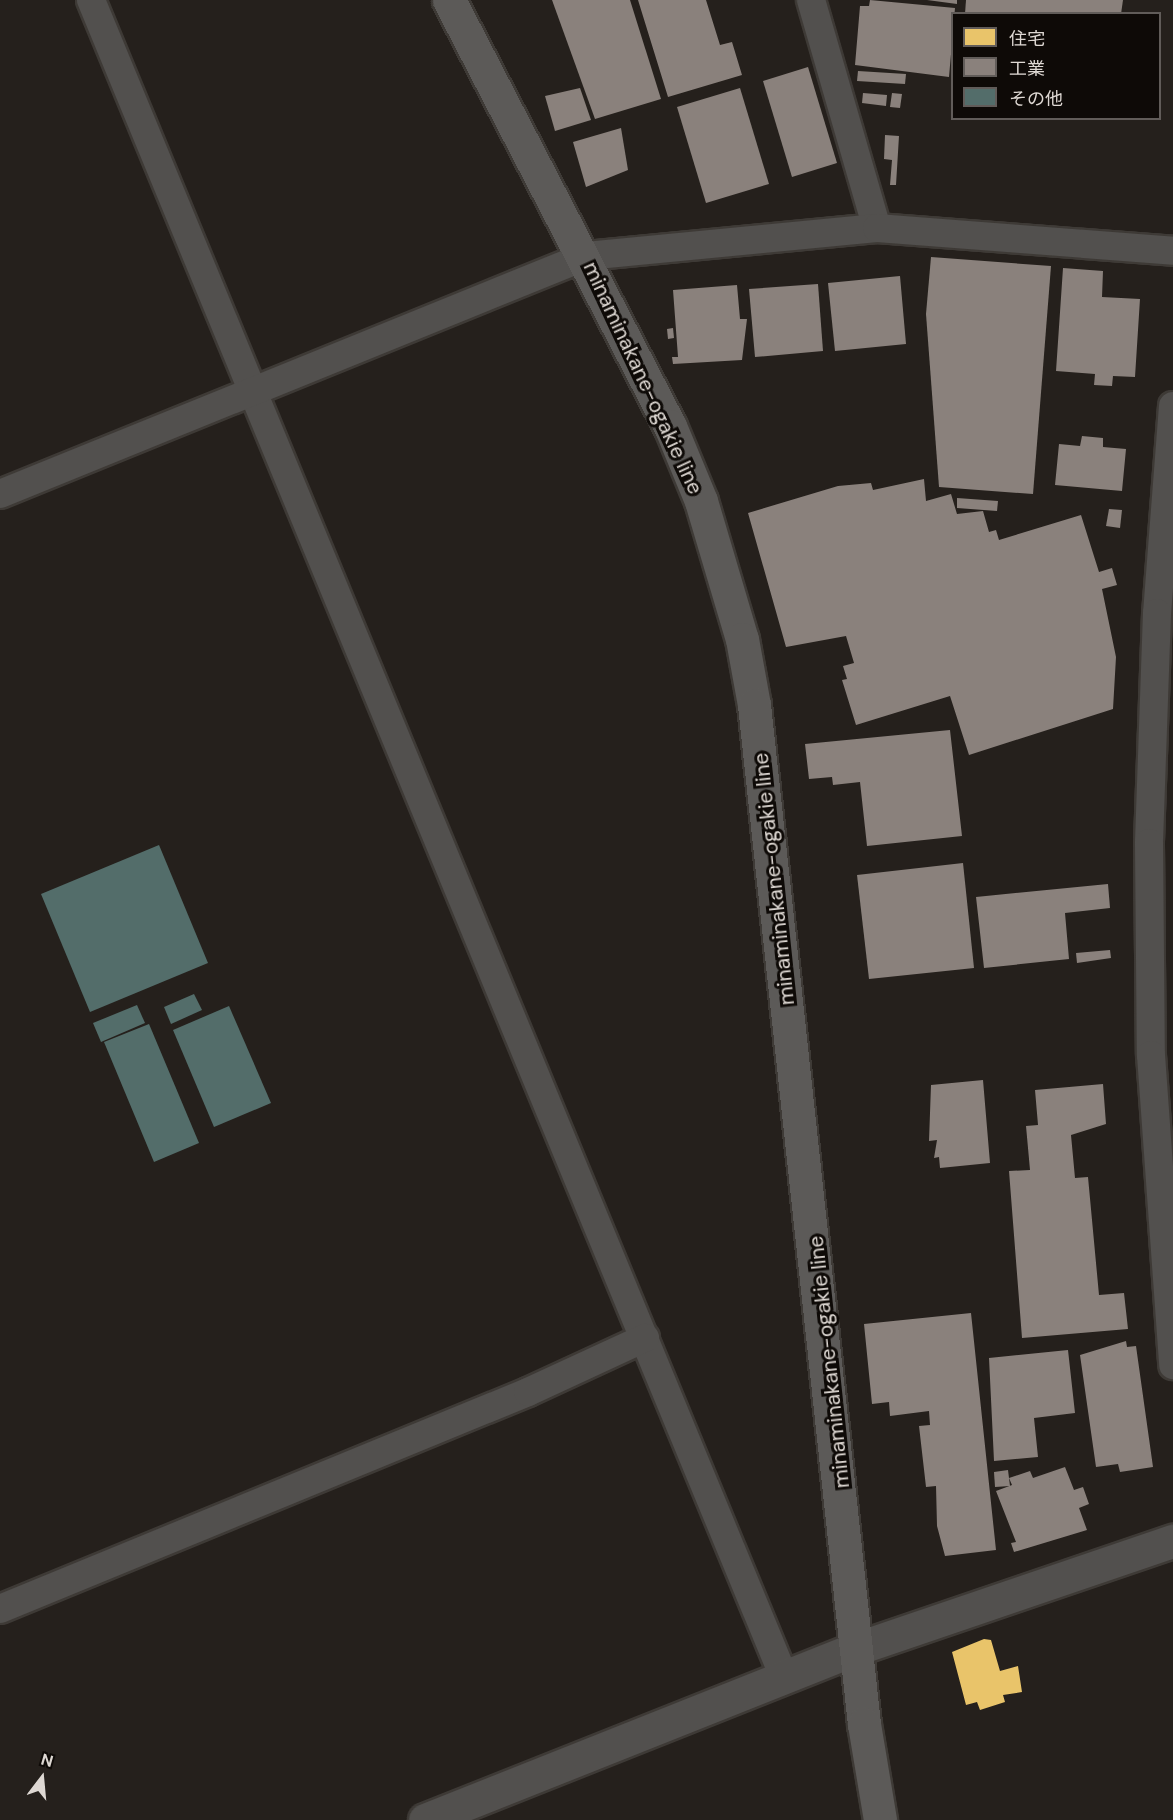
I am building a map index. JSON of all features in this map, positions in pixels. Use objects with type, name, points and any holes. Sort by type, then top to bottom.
[{"type":"main road","name":"minaminakane-ogakie line","points":[[449,0],[586,256],[697,490],[742,639],[754,705],[858,1648],[880,1820]]},
{"type":"street","points":[[91,0],[784,1677]]},
{"type":"street","points":[[811,0],[877,228]]},
{"type":"street","points":[[0,495],[586,256],[877,228],[1173,251]]},
{"type":"street","points":[[1173,406],[1157,613],[1149,843],[1151,1055],[1173,1365]]},
{"type":"street","points":[[0,1609],[517,1397],[645,1338]]},
{"type":"street","points":[[424,1820],[858,1648],[1173,1541]]},
{"type":"building: 住宅","points":[[984,1639],[991,1640],[1000,1671],[1018,1666],[1022,1692],[1003,1695],[1005,1702],[980,1710],[977,1702],[966,1705],[952,1652]]},
{"type":"building: 工業","points":[[552,0],[630,0],[661,99],[595,119]]},
{"type":"building: 工業","points":[[638,0],[706,0],[720,45],[732,42],[742,75],[668,97]]},
{"type":"building: 工業","points":[[870,0],[955,8],[955,12],[951,12],[949,77],[855,65],[860,6],[869,6]]},
{"type":"building: 工業","points":[[927,0],[957,0],[957,4]]},
{"type":"building: 工業","points":[[966,0],[1123,0],[1121,12],[965,12]]},
{"type":"building: 工業","points":[[808,67],[837,163],[792,177],[763,81]]},
{"type":"building: 工業","points":[[858,71],[906,74],[905,84],[857,81]]},
{"type":"building: 工業","points":[[580,88],[591,120],[555,131],[545,96]]},
{"type":"building: 工業","points":[[740,88],[769,184],[706,203],[677,107]]},
{"type":"building: 工業","points":[[863,93],[887,95],[886,106],[862,103]]},
{"type":"building: 工業","points":[[892,93],[902,94],[900,108],[890,107]]},
{"type":"building: 工業","points":[[621,128],[628,170],[586,187],[573,142]]},
{"type":"building: 工業","points":[[885,135],[899,136],[896,185],[890,185],[892,160],[884,159]]},
{"type":"building: 工業","points":[[931,257],[1051,266],[1033,494],[939,487],[926,314]]},
{"type":"building: 工業","points":[[1063,268],[1103,271],[1102,297],[1140,299],[1135,377],[1113,376],[1112,386],[1094,385],[1095,374],[1056,371]]},
{"type":"building: 工業","points":[[900,276],[906,344],[835,351],[828,283]]},
{"type":"building: 工業","points":[[818,284],[823,351],[755,357],[749,289]]},
{"type":"building: 工業","points":[[737,285],[740,319],[747,319],[742,360],[673,364],[672,357],[678,357],[673,290]]},
{"type":"building: 工業","points":[[673,328],[674,338],[668,339],[667,329]]},
{"type":"building: 工業","points":[[1082,436],[1103,438],[1103,447],[1126,449],[1122,491],[1055,485],[1059,444],[1080,446]]},
{"type":"building: 工業","points":[[924,479],[926,501],[951,494],[957,514],[983,511],[989,532],[996,530],[999,540],[1081,515],[1099,572],[1112,568],[1117,585],[1102,589],[1116,657],[1113,709],[969,755],[950,696],[856,725],[842,680],[847,679],[843,666],[854,663],[846,636],[786,647],[748,513],[838,486],[871,483],[873,490]]},
{"type":"building: 工業","points":[[957,498],[998,501],[997,511],[957,508]]},
{"type":"building: 工業","points":[[1109,509],[1122,510],[1120,528],[1106,526]]},
{"type":"building: 工業","points":[[950,730],[962,836],[867,846],[860,782],[833,785],[832,777],[809,779],[805,744]]},
{"type":"building: 工業","points":[[963,863],[974,968],[869,979],[857,875]]},
{"type":"building: 工業","points":[[1108,884],[1110,908],[1065,913],[1069,959],[984,968],[976,897]]},
{"type":"building: 工業","points":[[1110,950],[1111,958],[1077,963],[1076,953]]},
{"type":"building: 工業","points":[[983,1080],[990,1163],[940,1168],[939,1157],[934,1158],[937,1140],[929,1141],[931,1085]]},
{"type":"building: 工業","points":[[1103,1084],[1106,1124],[1071,1135],[1075,1178],[1088,1177],[1099,1295],[1124,1293],[1128,1329],[1022,1338],[1009,1171],[1030,1170],[1026,1126],[1038,1125],[1035,1090]]},
{"type":"building: 工業","points":[[971,1313],[996,1550],[945,1556],[937,1526],[936,1486],[926,1487],[919,1426],[930,1425],[929,1411],[890,1416],[889,1402],[872,1404],[864,1324]]},
{"type":"building: 工業","points":[[1126,1341],[1127,1347],[1136,1346],[1153,1467],[1120,1472],[1118,1464],[1096,1467],[1080,1355]]},
{"type":"building: 工業","points":[[1068,1350],[1075,1413],[1034,1418],[1038,1457],[994,1461],[989,1358]]},
{"type":"building: 工業","points":[[1065,1467],[1074,1490],[1083,1487],[1089,1504],[1079,1508],[1087,1530],[1014,1552],[1011,1543],[1016,1542],[996,1491],[1012,1485],[1009,1478],[1030,1471],[1033,1478]]},
{"type":"building: 工業","points":[[1008,1470],[1010,1486],[995,1487],[994,1472]]},
{"type":"building: その他","points":[[159,845],[208,963],[90,1012],[41,894]]},
{"type":"building: その他","points":[[194,994],[202,1010],[171,1024],[164,1007]]},
{"type":"building: その他","points":[[137,1005],[145,1023],[101,1042],[93,1023]]},
{"type":"building: その他","points":[[229,1006],[271,1103],[214,1127],[173,1030]]},
{"type":"building: その他","points":[[149,1024],[199,1143],[154,1162],[104,1042]]}]
